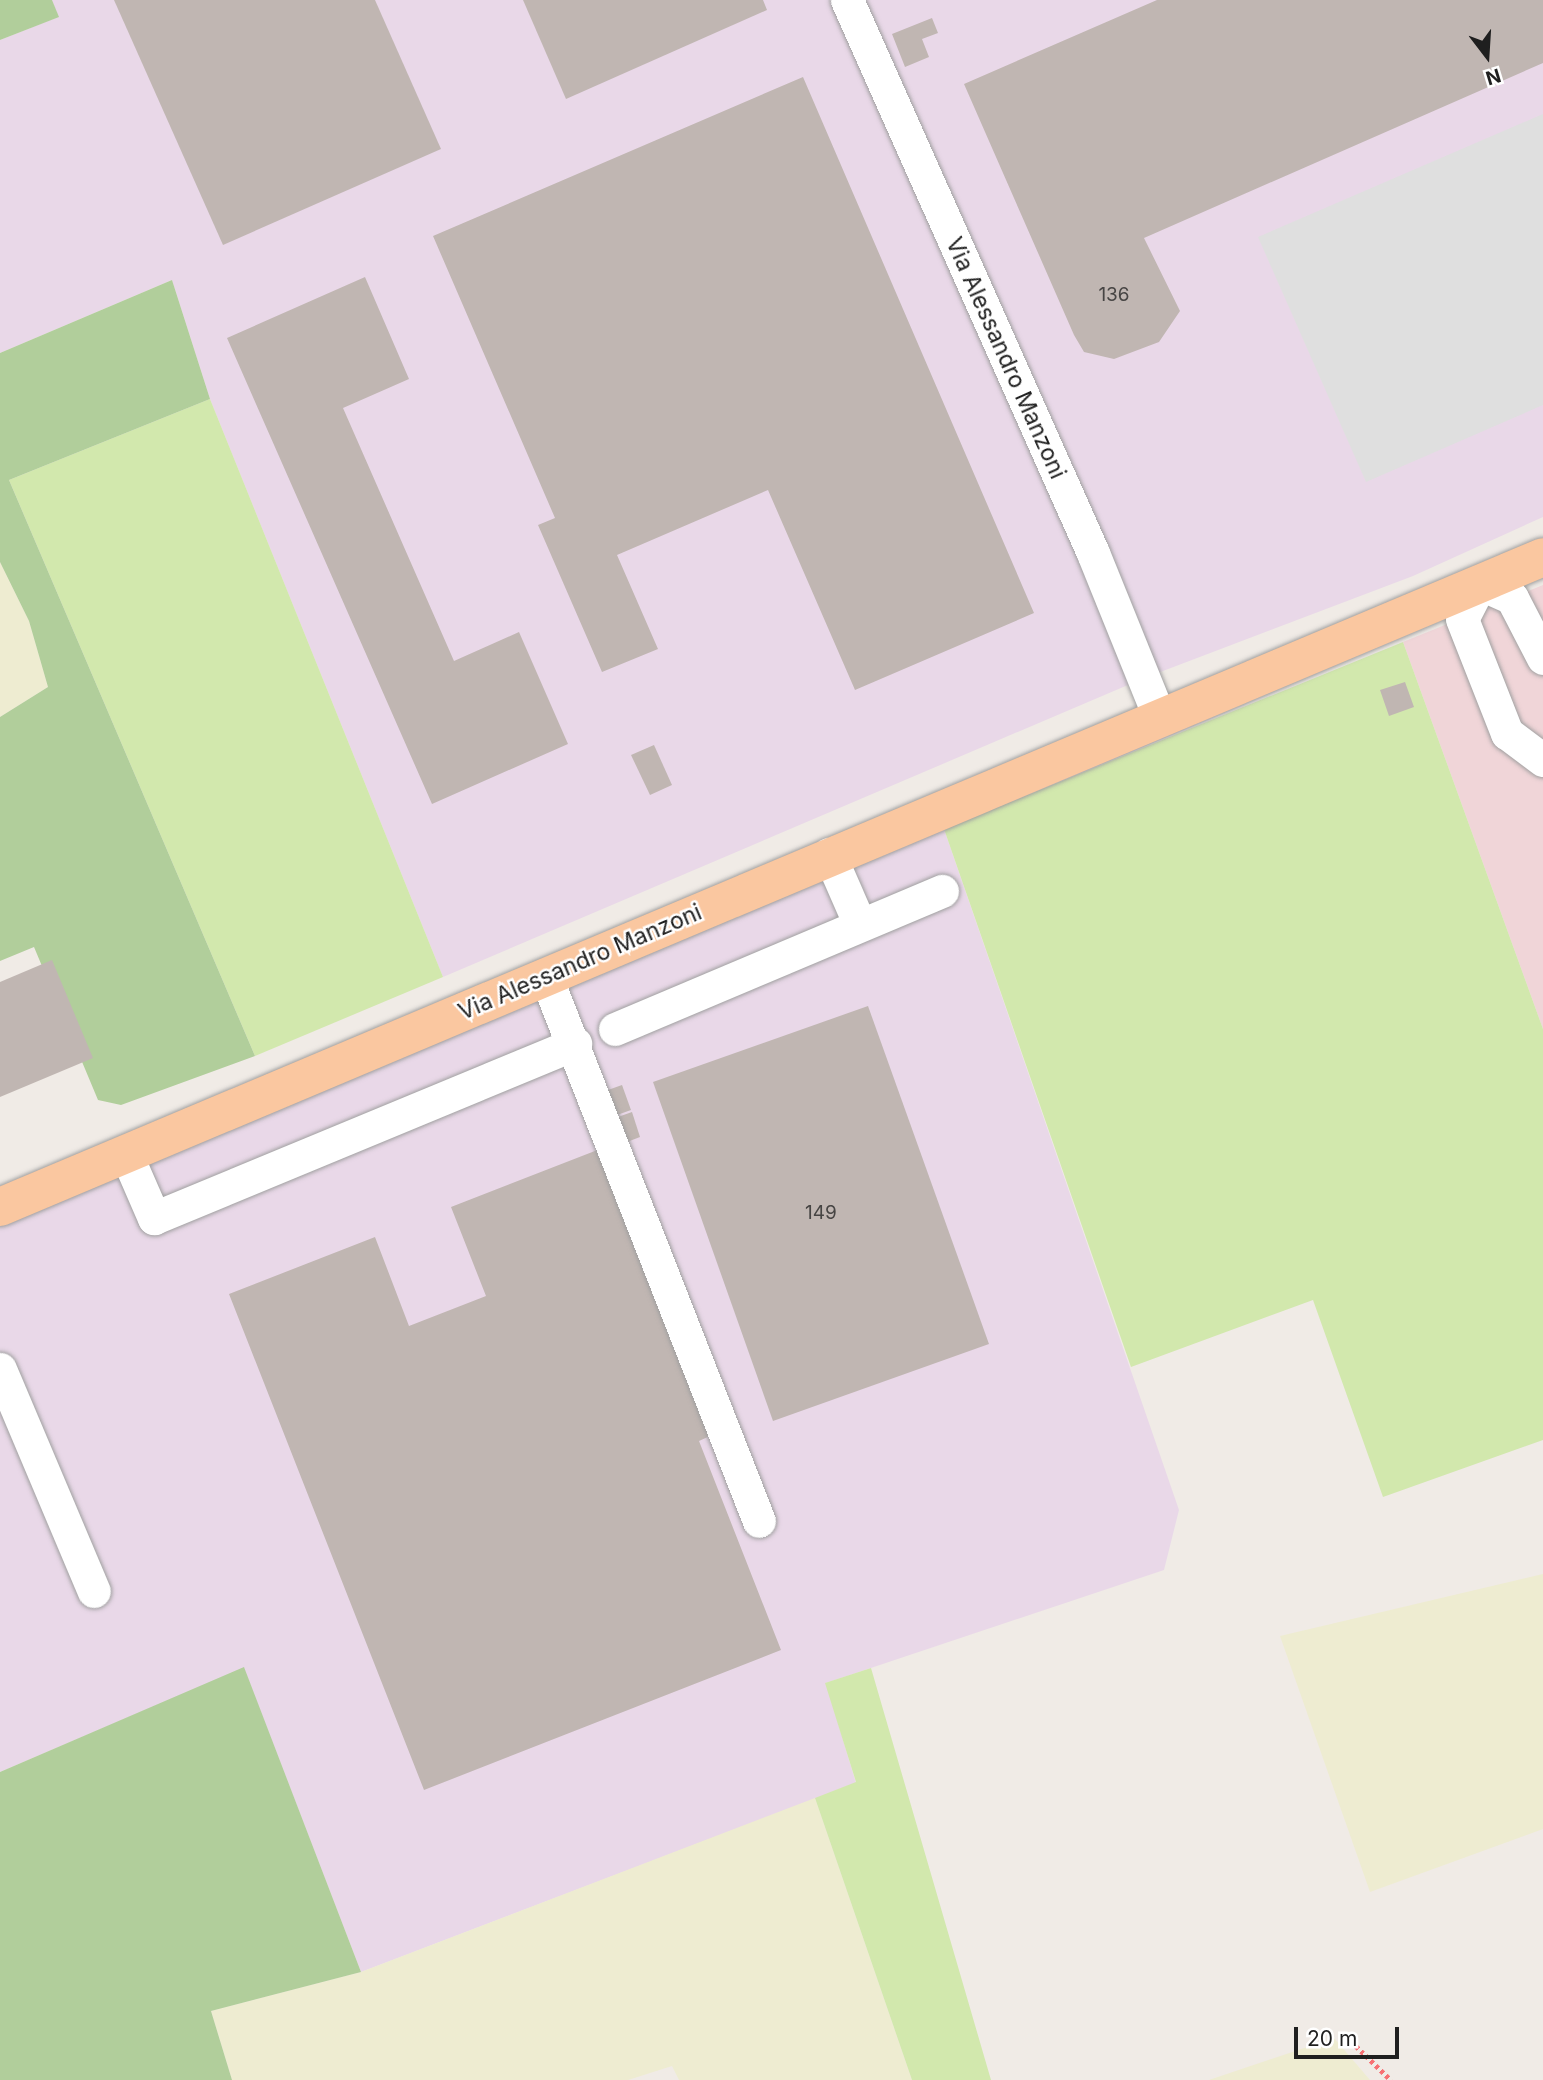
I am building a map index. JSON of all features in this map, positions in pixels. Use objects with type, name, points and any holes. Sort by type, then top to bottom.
[{"type":"main road","name":"Via Alessandro Manzoni","points":[[0,1207],[546,978],[829,854],[1160,719],[1543,557]]},
{"type":"lane","name":"Via Alessandro Manzoni","points":[[846,0],[1093,553],[1160,719]]},
{"type":"lane","points":[[1543,657],[1511,598],[1480,584],[1462,619],[1507,733],[1543,760]]},
{"type":"lane","points":[[829,854],[860,925]]},
{"type":"lane","points":[[615,1029],[942,891]]},
{"type":"lane","points":[[546,978],[575,1044],[759,1521]]},
{"type":"lane","points":[[127,1156],[154,1218],[575,1044]]},
{"type":"lane","points":[[0,1369],[94,1591]]},
{"type":"path","points":[[1351,2041],[1391,2080]]},
{"type":"shaded area","points":[[52,0],[1543,0],[1543,517],[1413,576],[1142,679],[443,977],[210,399],[172,280],[0,353],[0,40],[58,17]]},
{"type":"shaded area","points":[[1543,114],[1543,405],[1366,482],[1258,237]]},
{"type":"shaded area","points":[[0,562],[29,621],[48,687],[0,717]]},
{"type":"shaded area","points":[[1543,585],[1543,1029],[1403,642]]},
{"type":"shaded area","points":[[944,829],[1179,1510],[1164,1570],[826,1683],[856,1783],[361,1972],[244,1668],[0,1772],[0,1218]]},
{"type":"shaded area","points":[[1543,1574],[1543,1829],[1370,1892],[1280,1636]]},
{"type":"shaded area","points":[[815,1798],[912,2080],[679,2080],[672,2066],[628,2080],[232,2080],[211,2011],[361,1972]]},
{"type":"shaded area","points":[[1334,2038],[1370,2080],[1209,2080]]},
{"type":"green space","points":[[0,0],[52,0],[59,17],[0,40]]},
{"type":"green space","points":[[172,280],[210,399],[9,480],[255,1056],[121,1105],[98,1100],[34,947],[0,961],[0,717],[48,687],[29,621],[0,562],[0,353]]},
{"type":"green space","points":[[210,399],[443,977],[255,1056],[9,480]]},
{"type":"green space","points":[[1403,642],[1543,1029],[1543,1440],[1383,1497],[1313,1300],[1131,1367],[944,829]]},
{"type":"green space","points":[[244,1667],[361,1972],[211,2011],[232,2080],[0,2080],[0,1772]]},
{"type":"green space","points":[[871,1668],[991,2080],[912,2080],[815,1798],[856,1782],[825,1683]]},
{"type":"building","points":[[114,0],[375,0],[441,149],[223,245]]},
{"type":"building","points":[[523,0],[763,0],[767,10],[566,99]]},
{"type":"building","points":[[1157,0],[1543,0],[1543,63],[1144,238],[1180,311],[1159,342],[1114,359],[1084,352],[1074,335],[964,84]]},
{"type":"building","points":[[932,18],[938,33],[922,39],[929,57],[905,67],[892,34]]},
{"type":"building","points":[[803,77],[1034,613],[855,690],[768,490],[617,555],[658,649],[602,672],[538,525],[555,518],[433,236]]},
{"type":"building","points":[[365,277],[409,379],[343,408],[454,661],[519,632],[568,744],[432,804],[227,338]]},
{"type":"building","points":[[1405,682],[1414,707],[1389,716],[1380,690]]},
{"type":"building","points":[[654,745],[672,785],[650,795],[631,755]]},
{"type":"building","points":[[52,960],[93,1058],[0,1097],[0,982]]},
{"type":"building","points":[[868,1006],[989,1344],[773,1421],[653,1082]]},
{"type":"building","points":[[622,1085],[631,1110],[617,1115],[608,1090]]},
{"type":"building","points":[[632,1112],[640,1137],[627,1142],[618,1117]]},
{"type":"building","points":[[600,1149],[712,1435],[699,1441],[781,1650],[424,1790],[229,1294],[375,1237],[409,1326],[486,1296],[451,1207]]}]
